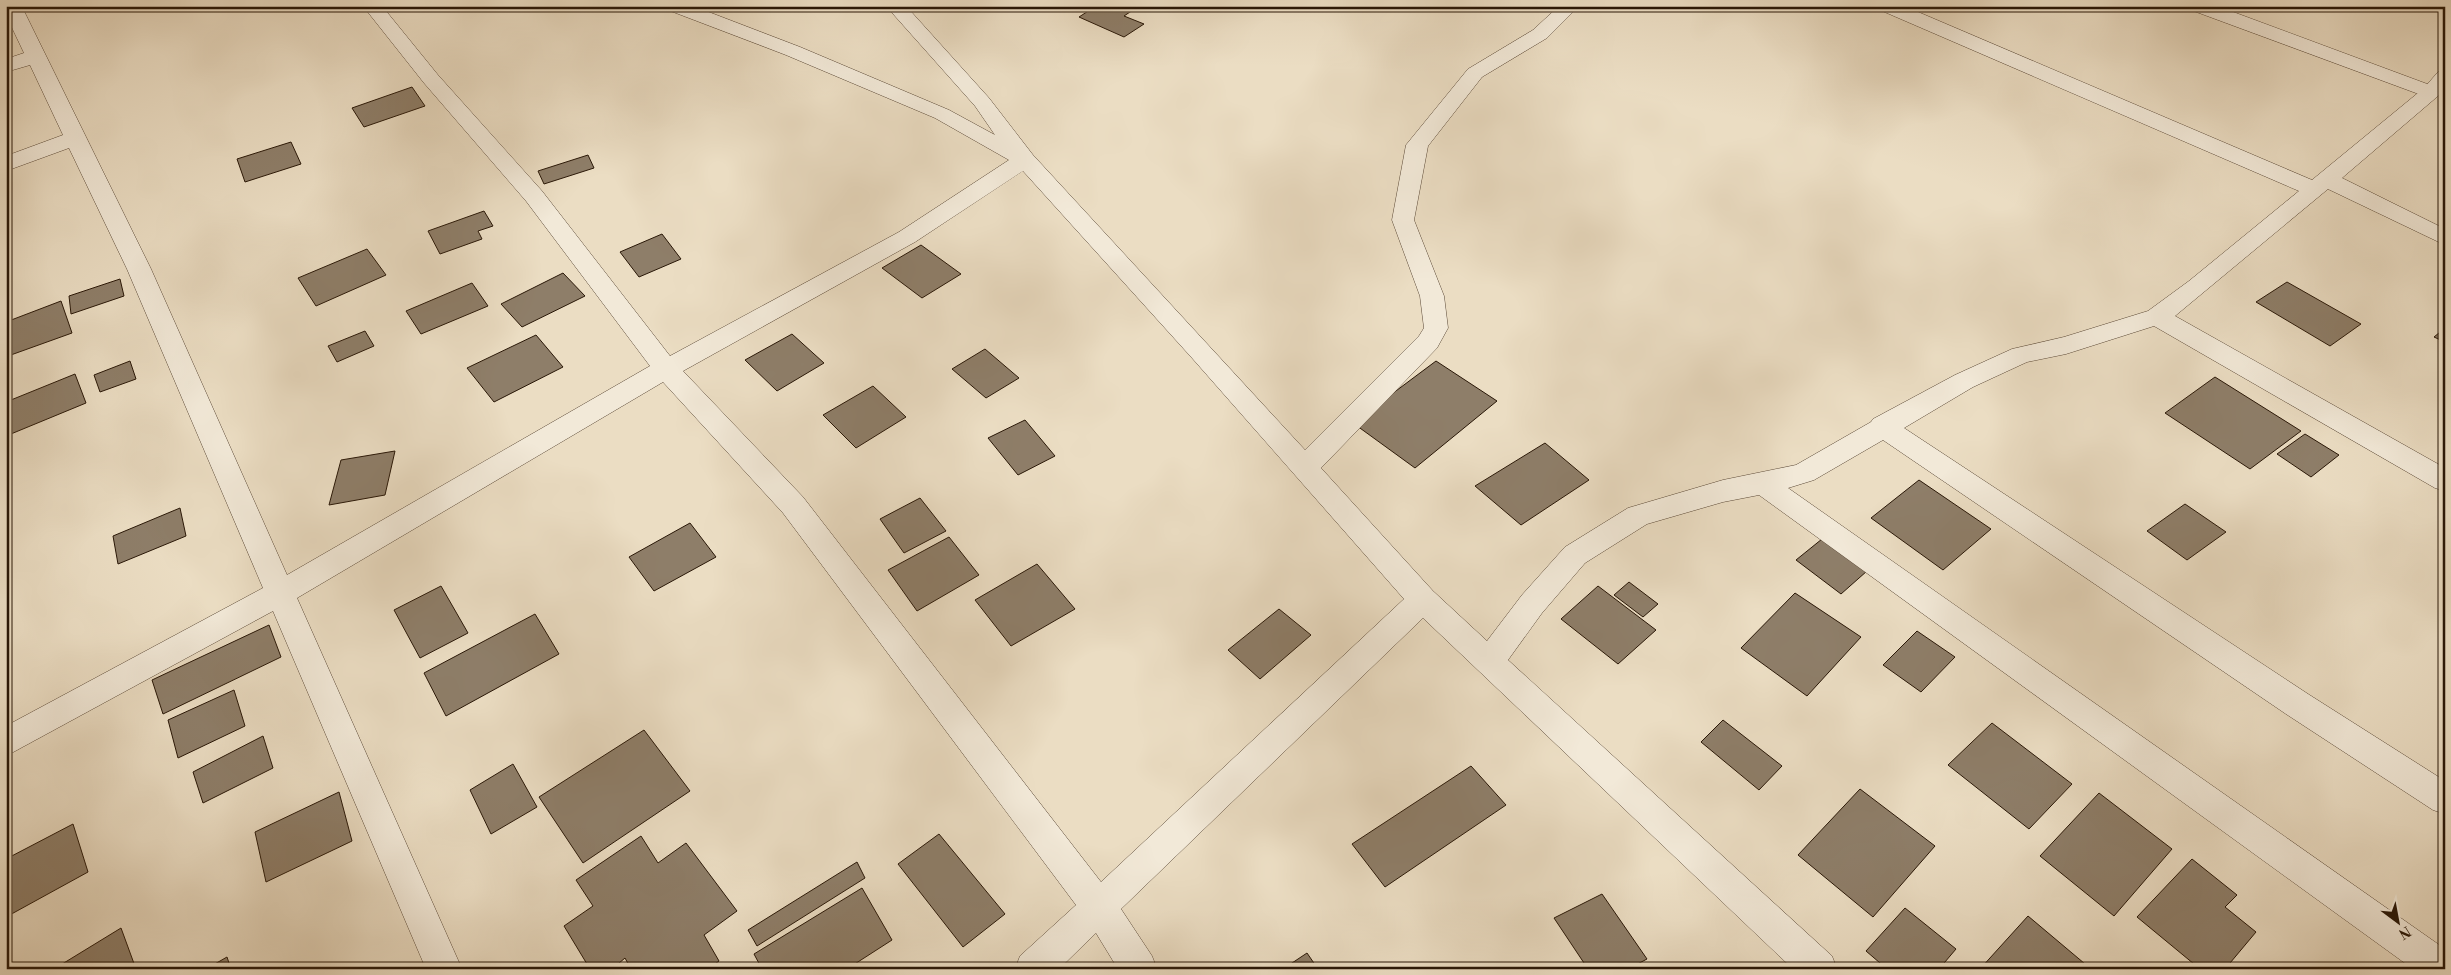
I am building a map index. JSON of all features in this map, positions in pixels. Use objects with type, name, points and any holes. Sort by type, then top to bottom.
[{"type":"street","points":[[372,6],[431,79],[534,196],[666,369],[793,505],[1099,907],[1139,969]]},
{"type":"street","points":[[675,6],[793,51],[942,114],[1025,160]]},
{"type":"street","points":[[895,6],[982,102],[1025,160],[1423,600],[1819,969]]},
{"type":"street","points":[[1304,468],[1428,342],[1436,328],[1432,296],[1403,220],[1417,145],[1475,73],[1540,34],[1570,6]]},
{"type":"street","points":[[1887,6],[2320,184],[2445,238]]},
{"type":"street","points":[[2198,6],[2438,84]]},
{"type":"street","points":[[12,9],[139,269],[444,969]]},
{"type":"street","points":[[6,66],[35,56]]},
{"type":"street","points":[[1490,662],[1532,604],[1575,555],[1638,516],[1723,491],[1763,484],[1804,473],[1882,426],[1964,381],[2021,355],[2066,345],[2157,318],[2438,84]]},
{"type":"street","points":[[6,164],[76,138]]},
{"type":"street","points":[[6,742],[281,593],[666,369],[907,237],[1025,160]]},
{"type":"street","points":[[2157,318],[2445,481]]},
{"type":"street","points":[[1882,426],[2297,704],[2445,799]]},
{"type":"street","points":[[1763,484],[2443,969]]},
{"type":"street","points":[[1033,969],[1423,600]]},
{"type":"building","points":[[1096,6],[1139,6],[1124,16],[1144,24],[1124,37],[1079,17]]},
{"type":"building","points":[[412,87],[425,106],[364,127],[352,108]]},
{"type":"building","points":[[291,142],[301,164],[245,182],[237,159]]},
{"type":"building","points":[[588,155],[594,168],[544,184],[538,171]]},
{"type":"building","points":[[484,211],[493,226],[478,231],[482,239],[440,254],[428,231]]},
{"type":"building","points":[[662,234],[681,259],[639,277],[620,252]]},
{"type":"building","points":[[921,245],[961,274],[922,298],[882,268]]},
{"type":"building","points":[[367,249],[386,275],[316,306],[298,278]]},
{"type":"building","points":[[563,273],[585,296],[522,327],[501,304]]},
{"type":"building","points":[[120,279],[124,296],[71,314],[69,296]]},
{"type":"building","points":[[2287,282],[2361,324],[2330,346],[2256,302]]},
{"type":"building","points":[[472,283],[488,306],[421,334],[406,311]]},
{"type":"building","points":[[61,301],[72,333],[8,356],[6,322]]},
{"type":"building","points":[[2445,328],[2445,342],[2434,337]]},
{"type":"building","points":[[365,331],[374,346],[337,362],[328,346]]},
{"type":"building","points":[[792,334],[824,363],[777,391],[745,360]]},
{"type":"building","points":[[536,335],[563,367],[494,402],[467,368]]},
{"type":"building","points":[[985,349],[1019,378],[986,398],[952,369]]},
{"type":"building","points":[[130,361],[136,379],[100,392],[94,375]]},
{"type":"building","points":[[1436,361],[1497,401],[1415,468],[1353,423]]},
{"type":"building","points":[[75,374],[86,403],[6,436],[6,402]]},
{"type":"building","points":[[2215,377],[2301,431],[2250,469],[2165,413]]},
{"type":"building","points":[[873,386],[906,417],[856,448],[823,415]]},
{"type":"building","points":[[1025,420],[1055,456],[1018,475],[988,438]]},
{"type":"building","points":[[2305,434],[2339,455],[2311,477],[2277,454]]},
{"type":"building","points":[[1545,443],[1589,480],[1521,525],[1475,486]]},
{"type":"building","points":[[395,451],[385,495],[329,505],[341,460]]},
{"type":"building","points":[[1919,480],[1991,529],[1943,570],[1871,518]]},
{"type":"building","points":[[920,498],[946,531],[904,553],[880,519]]},
{"type":"building","points":[[2185,504],[2226,532],[2187,560],[2147,531]]},
{"type":"building","points":[[180,508],[186,536],[118,564],[113,536]]},
{"type":"building","points":[[690,523],[716,557],[654,591],[629,557]]},
{"type":"building","points":[[949,537],[979,575],[917,611],[888,570]]},
{"type":"building","points":[[1822,539],[1867,571],[1841,594],[1796,560]]},
{"type":"building","points":[[1037,564],[1075,609],[1011,646],[975,600]]},
{"type":"building","points":[[1629,582],[1658,604],[1643,617],[1614,595]]},
{"type":"building","points":[[441,586],[468,633],[420,658],[394,610]]},
{"type":"building","points":[[1598,586],[1656,630],[1618,664],[1561,619]]},
{"type":"building","points":[[1795,593],[1861,637],[1807,696],[1741,648]]},
{"type":"building","points":[[1279,609],[1311,635],[1260,679],[1228,650]]},
{"type":"building","points":[[535,614],[559,654],[446,716],[424,673]]},
{"type":"building","points":[[269,625],[281,657],[163,714],[152,680]]},
{"type":"building","points":[[1917,631],[1955,657],[1921,692],[1883,665]]},
{"type":"building","points":[[234,690],[245,726],[178,758],[168,720]]},
{"type":"building","points":[[1723,720],[1782,766],[1759,790],[1701,742]]},
{"type":"building","points":[[1992,723],[2072,784],[2029,829],[1948,765]]},
{"type":"building","points":[[644,730],[690,791],[583,863],[539,797]]},
{"type":"building","points":[[263,736],[273,768],[203,803],[193,772]]},
{"type":"building","points":[[513,764],[537,807],[491,834],[470,790]]},
{"type":"building","points":[[1471,766],[1506,805],[1385,887],[1352,844]]},
{"type":"building","points":[[1860,789],[1935,846],[1873,917],[1798,855]]},
{"type":"building","points":[[339,792],[352,841],[266,882],[255,832]]},
{"type":"building","points":[[2099,793],[2172,849],[2114,916],[2040,856]]},
{"type":"building","points":[[73,824],[88,872],[6,917],[6,859]]},
{"type":"building","points":[[939,834],[1005,914],[963,947],[898,864]]},
{"type":"building","points":[[641,836],[658,863],[686,843],[737,911],[704,935],[719,961],[708,969],[631,969],[625,958],[612,969],[590,969],[564,926],[593,906],[576,880]]},
{"type":"building","points":[[2192,859],[2237,895],[2225,907],[2256,932],[2225,969],[2200,969],[2137,917]]},
{"type":"building","points":[[857,862],[865,878],[757,946],[748,930]]},
{"type":"building","points":[[862,888],[892,940],[847,969],[762,969],[754,954]]},
{"type":"building","points":[[1602,894],[1647,959],[1628,969],[1588,969],[1554,918]]},
{"type":"building","points":[[1905,908],[1956,949],[1939,969],[1887,969],[1866,951]]},
{"type":"building","points":[[2028,916],[2091,969],[1980,969]]},
{"type":"building","points":[[121,928],[136,969],[54,969]]},
{"type":"building","points":[[1307,953],[1318,969],[1283,969]]},
{"type":"building","points":[[227,957],[231,969],[206,969]]}]
